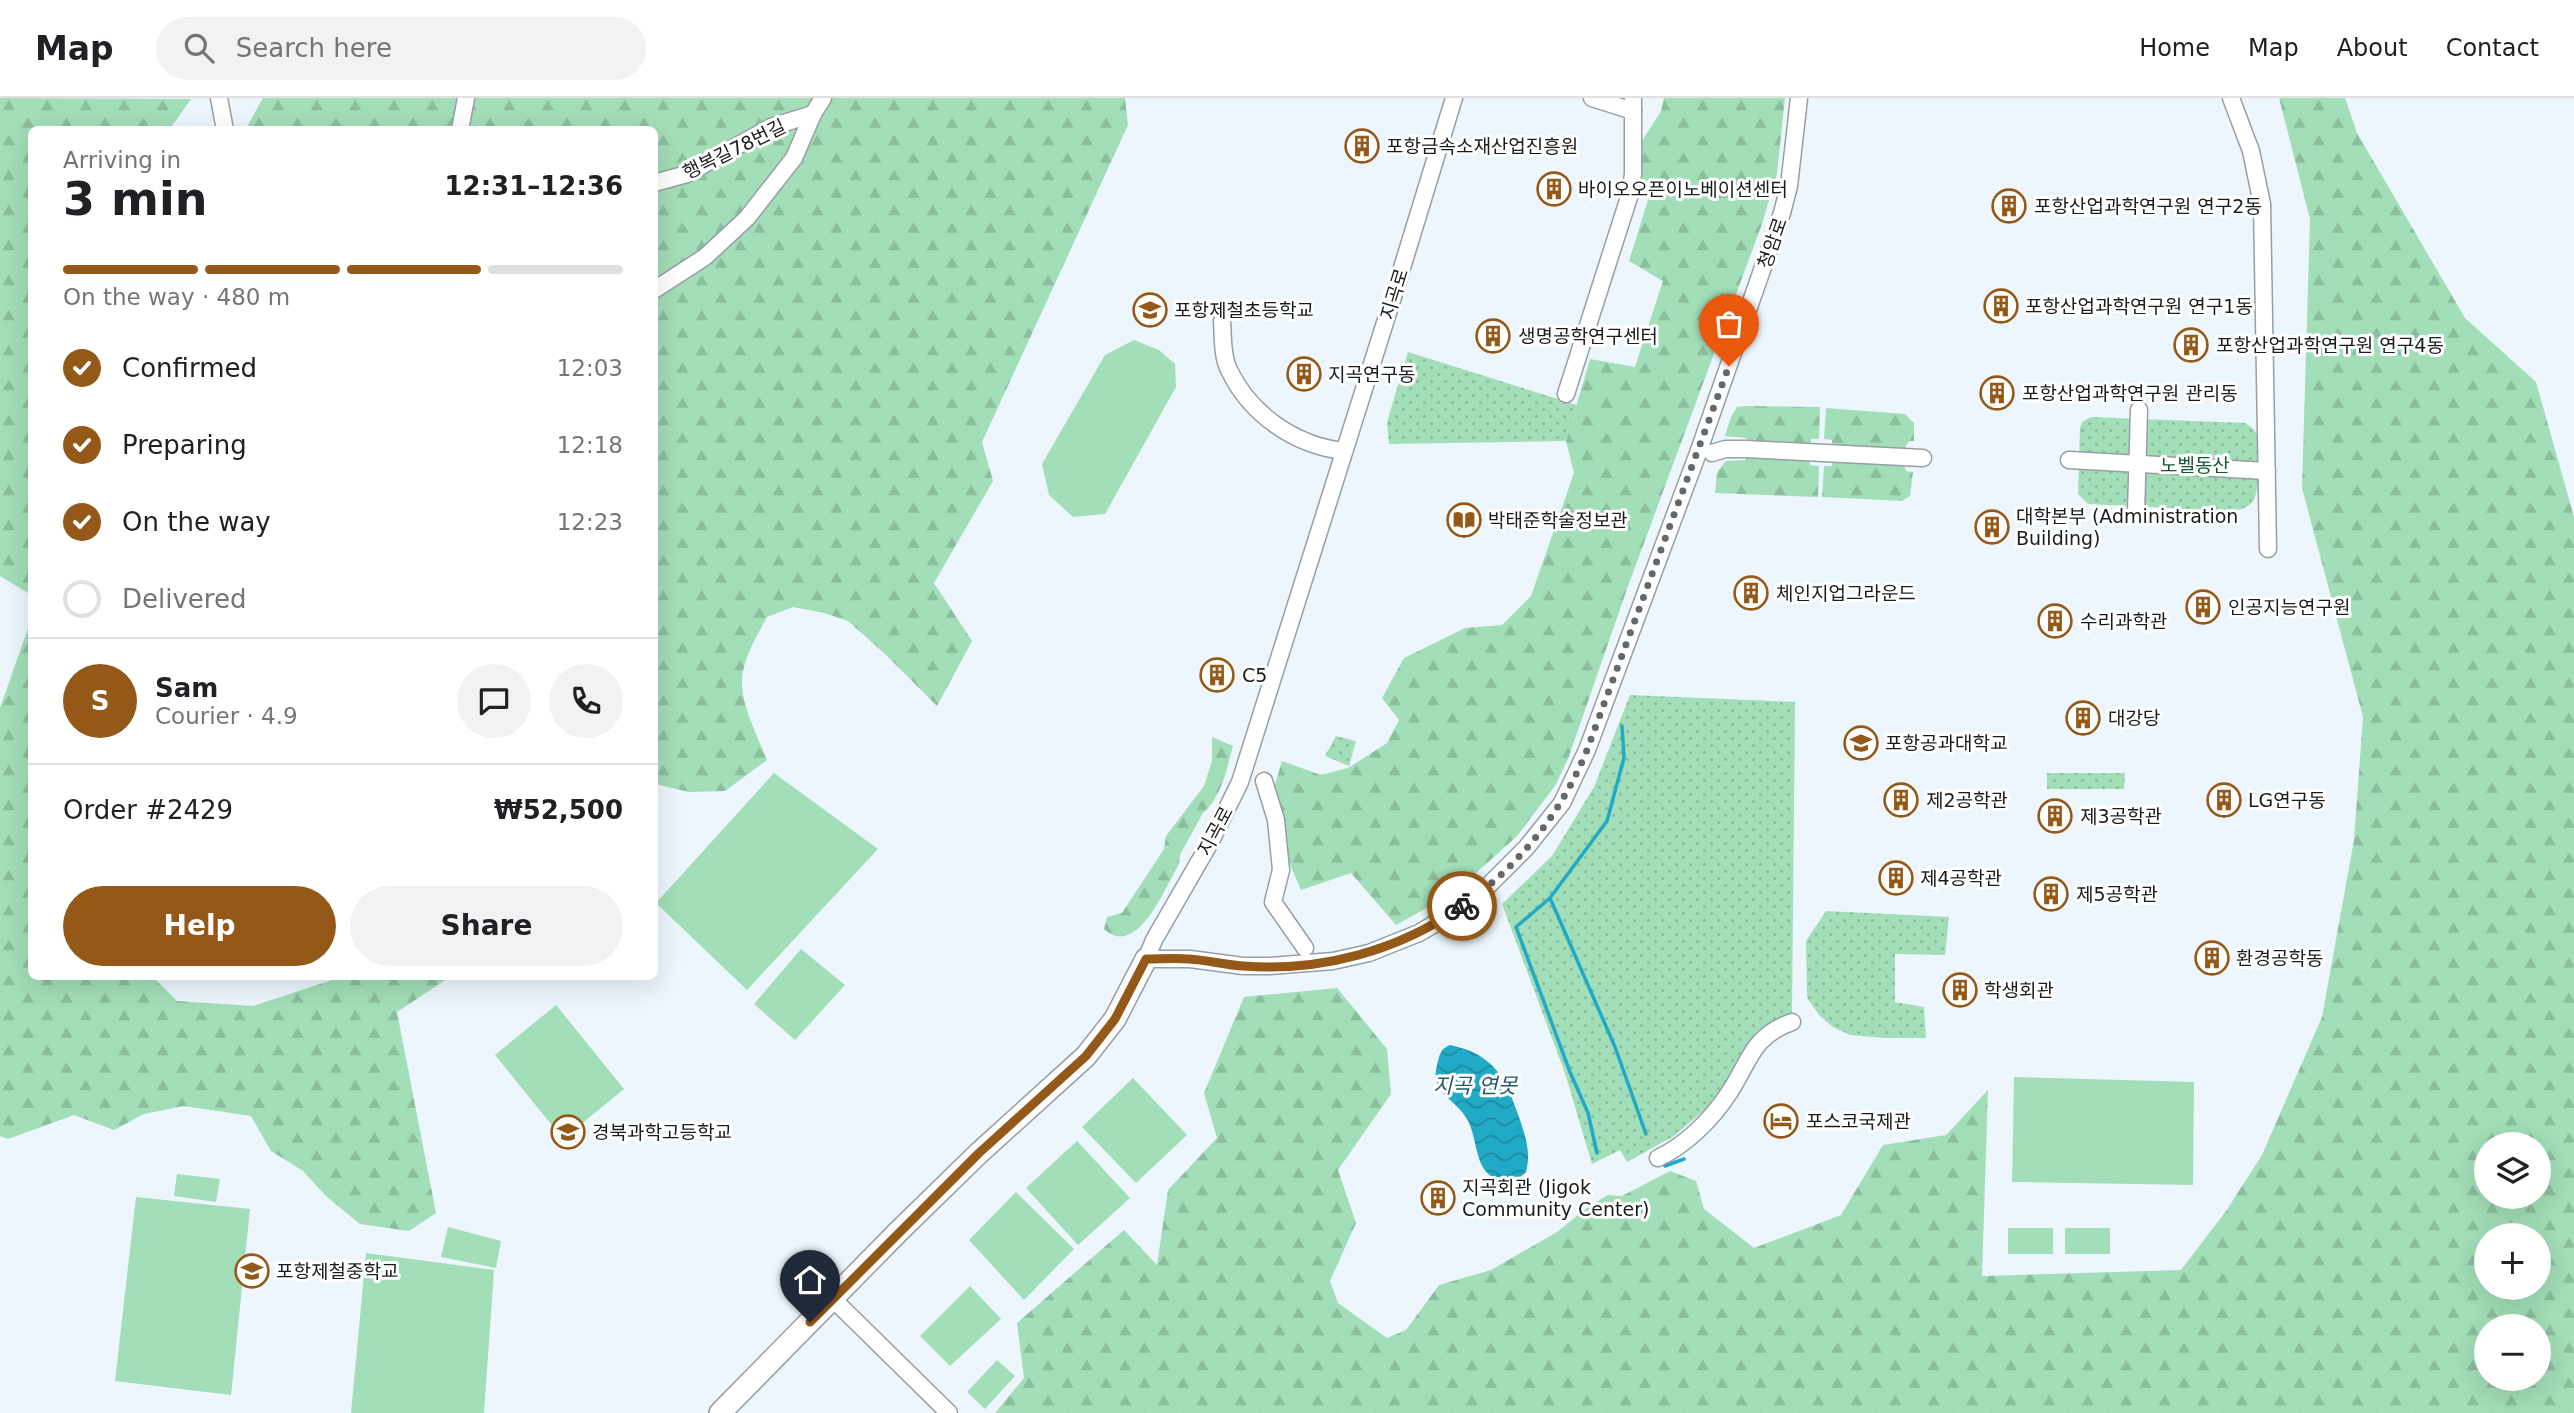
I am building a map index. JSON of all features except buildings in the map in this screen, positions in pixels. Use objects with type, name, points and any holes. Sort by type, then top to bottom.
[{"type":"main road","name":"지곡로","points":[[720,1413],[979,1153],[1086,1056],[1115,1019],[1146,959]]},
{"type":"street","points":[[461,126],[466,98]]},
{"type":"street","name":"행복길78번길","points":[[658,287],[705,257],[747,218],[794,158],[822,98]]},
{"type":"street","name":"지곡로","points":[[1146,959],[1240,782],[1454,98]]},
{"type":"street","points":[[1566,394],[1630,194],[1633,174],[1633,104],[1592,98]]},
{"type":"street","name":"청암로","points":[[1146,959],[1190,959],[1243,966],[1270,966],[1333,961],[1369,953],[1419,933],[1468,902],[1508,867],[1545,826],[1562,803],[1587,750],[1698,453],[1783,213],[1789,186],[1799,98]]},
{"type":"street","points":[[2231,98],[2251,151],[2262,204],[2268,549]]},
{"type":"street","points":[[220,104],[224,126]]},
{"type":"street","name":"행복길78번길","points":[[658,182],[687,174],[771,127],[813,114]]},
{"type":"street","points":[[1222,321],[1227,368],[1258,412],[1298,439],[1343,451]]},
{"type":"street","points":[[2136,513],[2139,410]]},
{"type":"street","points":[[1712,453],[1726,449],[1746,449],[1923,458]]},
{"type":"street","points":[[2069,460],[2267,471]]},
{"type":"street","points":[[1264,781],[1276,820],[1280,870],[1273,902],[1306,948]]},
{"type":"street","points":[[1658,1158],[1675,1151],[1717,1108],[1767,1033],[1792,1022]]},
{"type":"street","points":[[833,1300],[949,1413]]},
{"type":"green space","points":[[0,98],[191,99],[172,126],[28,126],[28,593],[0,576]]},
{"type":"green space","points":[[263,98],[1125,98],[1128,125],[982,442],[993,481],[934,583],[972,641],[937,706],[848,621],[793,607],[767,617],[744,665],[742,682],[745,702],[767,760],[725,791],[689,792],[658,785],[658,126],[247,126]]},
{"type":"green space","points":[[1664,98],[1785,98],[1777,173],[1762,224],[1627,589],[1568,759],[1555,786],[1517,836],[1454,893],[1396,925],[1351,873],[1301,890],[1267,811],[1282,761],[1321,775],[1348,768],[1387,743],[1399,720],[1382,698],[1404,658],[1465,628],[1502,625],[1531,596],[1574,473],[1566,441],[1590,359],[1635,367],[1663,281],[1629,261],[1652,187],[1638,184],[1642,141],[1661,111]]},
{"type":"green space","points":[[2279,98],[2345,98],[2357,133],[2465,318],[2536,382],[2574,517],[2574,1413],[995,1413],[1024,1378],[1017,1323],[1124,1230],[1157,1265],[1168,1190],[1217,1138],[1204,1093],[1244,997],[1337,988],[1387,1049],[1391,1094],[1338,1170],[1356,1223],[1330,1281],[1338,1303],[1387,1338],[1406,1330],[1439,1285],[1491,1270],[1557,1232],[1608,1195],[1622,1196],[1670,1171],[1696,1181],[1704,1209],[1754,1248],[1841,1215],[1883,1145],[1946,1135],[1988,1090],[1982,1276],[2181,1270],[2226,1211],[2262,1155],[2322,1017],[2354,840],[2363,717],[2302,488],[2310,219]]},
{"type":"green space","points":[[1134,340],[1159,350],[1175,364],[1176,387],[1105,514],[1073,517],[1049,495],[1042,464],[1105,355]]},
{"type":"green space","points":[[1408,352],[1577,405],[1566,441],[1389,444],[1387,422]]},
{"type":"green space","points":[[1737,407],[1820,407],[1819,439],[1811,439],[1811,447],[1746,444],[1747,438],[1725,436]]},
{"type":"green space","points":[[1826,408],[1905,414],[1914,423],[1914,441],[1909,441],[1903,451],[1832,447],[1832,440],[1824,439]]},
{"type":"green space","name":"노벨동산","points":[[2091,417],[2245,423],[2255,431],[2258,441],[2258,480],[2253,501],[2239,510],[2228,511],[2088,504],[2078,494],[2080,428],[2082,422]]},
{"type":"green space","points":[[1746,455],[1810,458],[1810,465],[1819,466],[1818,497],[1715,493],[1717,472],[1726,461],[1746,460]]},
{"type":"green space","points":[[1832,459],[1903,462],[1906,471],[1913,472],[1910,496],[1902,501],[1822,497],[1824,466],[1832,466]]},
{"type":"green space","points":[[28,629],[28,980],[156,980],[177,1001],[253,1006],[332,980],[445,980],[397,1012],[436,1213],[409,1231],[360,1224],[327,1197],[303,1171],[271,1151],[251,1116],[184,1106],[144,1114],[114,1130],[74,1115],[8,1139],[0,1136],[0,708]]},
{"type":"green space","points":[[1630,695],[1795,702],[1792,1013],[1757,1031],[1716,1100],[1674,1136],[1627,1162],[1620,1150],[1592,1164],[1565,1073],[1502,904],[1552,856],[1594,787]]},
{"type":"green space","points":[[1336,736],[1356,741],[1349,766],[1325,756]]},
{"type":"green space","points":[[1212,737],[1233,746],[1219,791],[1203,813],[1180,855],[1179,864],[1149,916],[1139,928],[1128,935],[1116,936],[1104,929],[1107,917],[1122,913],[1164,849],[1166,836],[1204,786],[1212,761]]},
{"type":"green space","points":[[774,773],[878,849],[747,990],[658,905],[658,901]]},
{"type":"green space","points":[[2047,773],[2125,773],[2124,789],[2047,789]]},
{"type":"green space","points":[[1826,911],[1949,917],[1945,955],[1895,954],[1895,1002],[1924,1007],[1926,1038],[1850,1035],[1833,1027],[1820,1016],[1807,998],[1806,941]]},
{"type":"green space","points":[[801,949],[845,985],[795,1040],[754,1004]]},
{"type":"green space","points":[[556,1005],[624,1089],[563,1139],[495,1055]]},
{"type":"green space","points":[[2014,1077],[2194,1082],[2193,1185],[2012,1182]]},
{"type":"green space","points":[[1133,1078],[1187,1135],[1136,1183],[1082,1127]]},
{"type":"green space","points":[[1077,1141],[1130,1198],[1078,1245],[1026,1188]]},
{"type":"green space","points":[[177,1174],[220,1179],[216,1202],[174,1196]]},
{"type":"green space","points":[[1016,1192],[1074,1249],[1024,1300],[969,1240]]},
{"type":"green space","points":[[136,1197],[250,1209],[231,1395],[115,1381]]},
{"type":"green space","points":[[448,1227],[501,1241],[496,1268],[441,1257]]},
{"type":"green space","points":[[2008,1228],[2053,1228],[2053,1254],[2008,1254]]},
{"type":"green space","points":[[2065,1228],[2110,1228],[2110,1254],[2065,1254]]},
{"type":"green space","points":[[366,1253],[494,1270],[484,1413],[351,1413]]},
{"type":"green space","points":[[970,1286],[1001,1319],[950,1366],[920,1336]]},
{"type":"green space","points":[[997,1360],[1015,1376],[985,1409],[967,1392]]},
{"type":"water","name":"지곡 연못","points":[[1450,1045],[1478,1055],[1497,1071],[1504,1081],[1515,1105],[1528,1152],[1526,1172],[1518,1178],[1502,1180],[1486,1172],[1478,1156],[1467,1119],[1439,1087],[1436,1080],[1438,1061],[1442,1051]]},
{"type":"waterway","points":[[1597,1153],[1588,1113],[1516,927],[1550,898],[1607,821],[1624,758],[1622,726]]},
{"type":"waterway","points":[[1550,898],[1615,1047],[1646,1134]]},
{"type":"waterway","points":[[1665,1166],[1684,1159]]},
{"type":"way so far","points":[[1462,906],[1486,888],[1526,848],[1562,803],[1573,782],[1729,366]]},
{"type":"place","name":"포항금속소재산업진흥원","points":[[1362,146]]},
{"type":"place","name":"바이오오픈이노베이션센터","points":[[1554,189]]},
{"type":"place","name":"포항산업과학연구원 연구2동","points":[[2009,206]]},
{"type":"place","name":"포항산업과학연구원 연구1동","points":[[2001,306]]},
{"type":"place","name":"포항제철초등학교","points":[[1150,310]]},
{"type":"place","name":"생명공학연구센터","points":[[1493,336]]},
{"type":"place","name":"포항산업과학연구원 연구4동","points":[[2191,345]]},
{"type":"place","name":"지곡연구동","points":[[1304,374]]},
{"type":"place","name":"포항산업과학연구원 관리동","points":[[1997,393]]},
{"type":"place","name":"박태준학술정보관","points":[[1464,520]]},
{"type":"place","name":"대학본부 (Administration Building)","points":[[1992,527]]},
{"type":"place","name":"체인지업그라운드","points":[[1751,593]]},
{"type":"place","name":"인공지능연구원","points":[[2203,607]]},
{"type":"place","name":"수리과학관","points":[[2055,621]]},
{"type":"place","name":"C5","points":[[1217,675]]},
{"type":"place","name":"대강당","points":[[2083,718]]},
{"type":"place","name":"포항공과대학교","points":[[1861,743]]},
{"type":"place","name":"제2공학관","points":[[1901,800]]},
{"type":"place","name":"LG연구동","points":[[2224,800]]},
{"type":"place","name":"제3공학관","points":[[2055,816]]},
{"type":"place","name":"제4공학관","points":[[1896,878]]},
{"type":"place","name":"제5공학관","points":[[2051,894]]},
{"type":"place","name":"환경공학동","points":[[2212,958]]},
{"type":"place","name":"학생회관","points":[[1960,990]]},
{"type":"place","name":"포스코국제관","points":[[1781,1121]]},
{"type":"place","name":"경북과학고등학교","points":[[568,1132]]},
{"type":"place","name":"지곡회관 (Jigok Community Center)","points":[[1438,1198]]},
{"type":"place","name":"포항제철중학교","points":[[252,1271]]},
{"type":"route","points":[[810,1322],[979,1153],[1086,1056],[1115,1019],[1146,959],[1190,959],[1243,966],[1333,961],[1369,953],[1419,933],[1462,906]]}]
